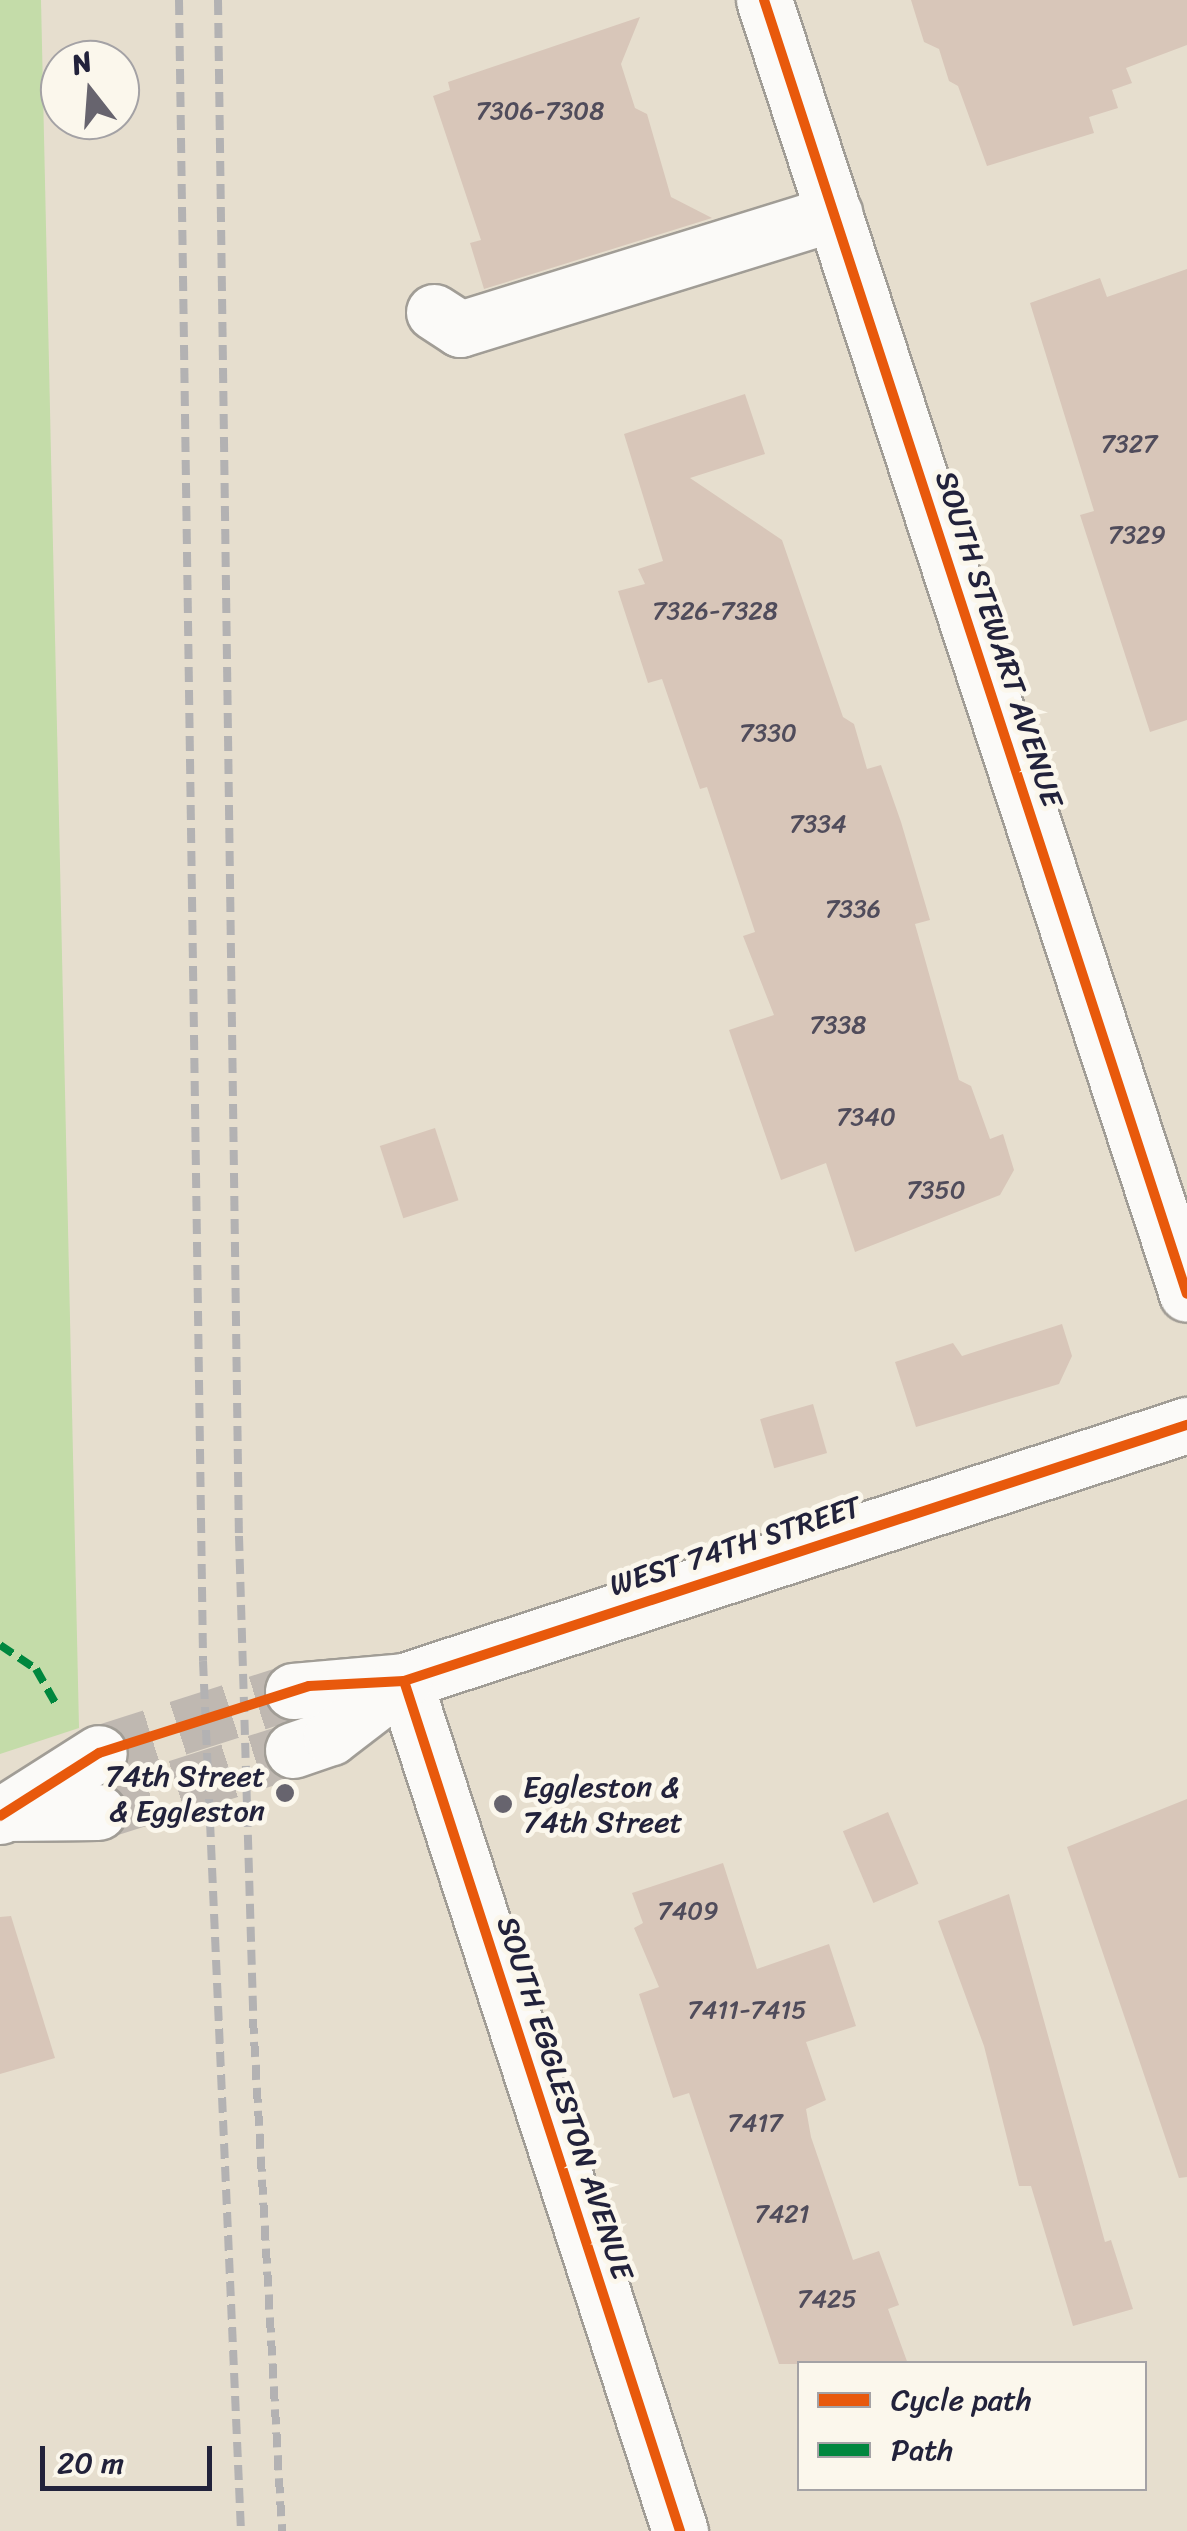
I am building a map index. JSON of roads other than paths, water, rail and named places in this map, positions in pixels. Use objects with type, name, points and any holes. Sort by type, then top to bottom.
[{"type":"street","name":"SOUTH STEWART AVENUE","points":[[764,0],[1187,1294]]},
{"type":"street","points":[[434,312],[460,329],[834,213]]},
{"type":"street","name":"WEST 74TH STREET","points":[[294,1691],[404,1681],[1187,1424]]},
{"type":"street","name":"WEST 74TH STREET","points":[[293,1750],[331,1737],[404,1681]]},
{"type":"street","name":"SOUTH EGGLESTON AVENUE","points":[[404,1681],[680,2531]]},
{"type":"street","points":[[3,1814],[99,1753]]},
{"type":"street","points":[[3,1814],[98,1812]]},
{"type":"tunnel","points":[[99,1753],[293,1691]]},
{"type":"tunnel","points":[[98,1812],[293,1750]]},
{"type":"railway","points":[[179,0],[203,1661],[241,2531]]},
{"type":"railway","points":[[218,0],[239,1536],[253,2019],[282,2531]]},
{"type":"place","name":"74th Street & Eggleston","points":[[285,1793]]},
{"type":"place","name":"Eggleston & 74th Street","points":[[503,1804]]}]
